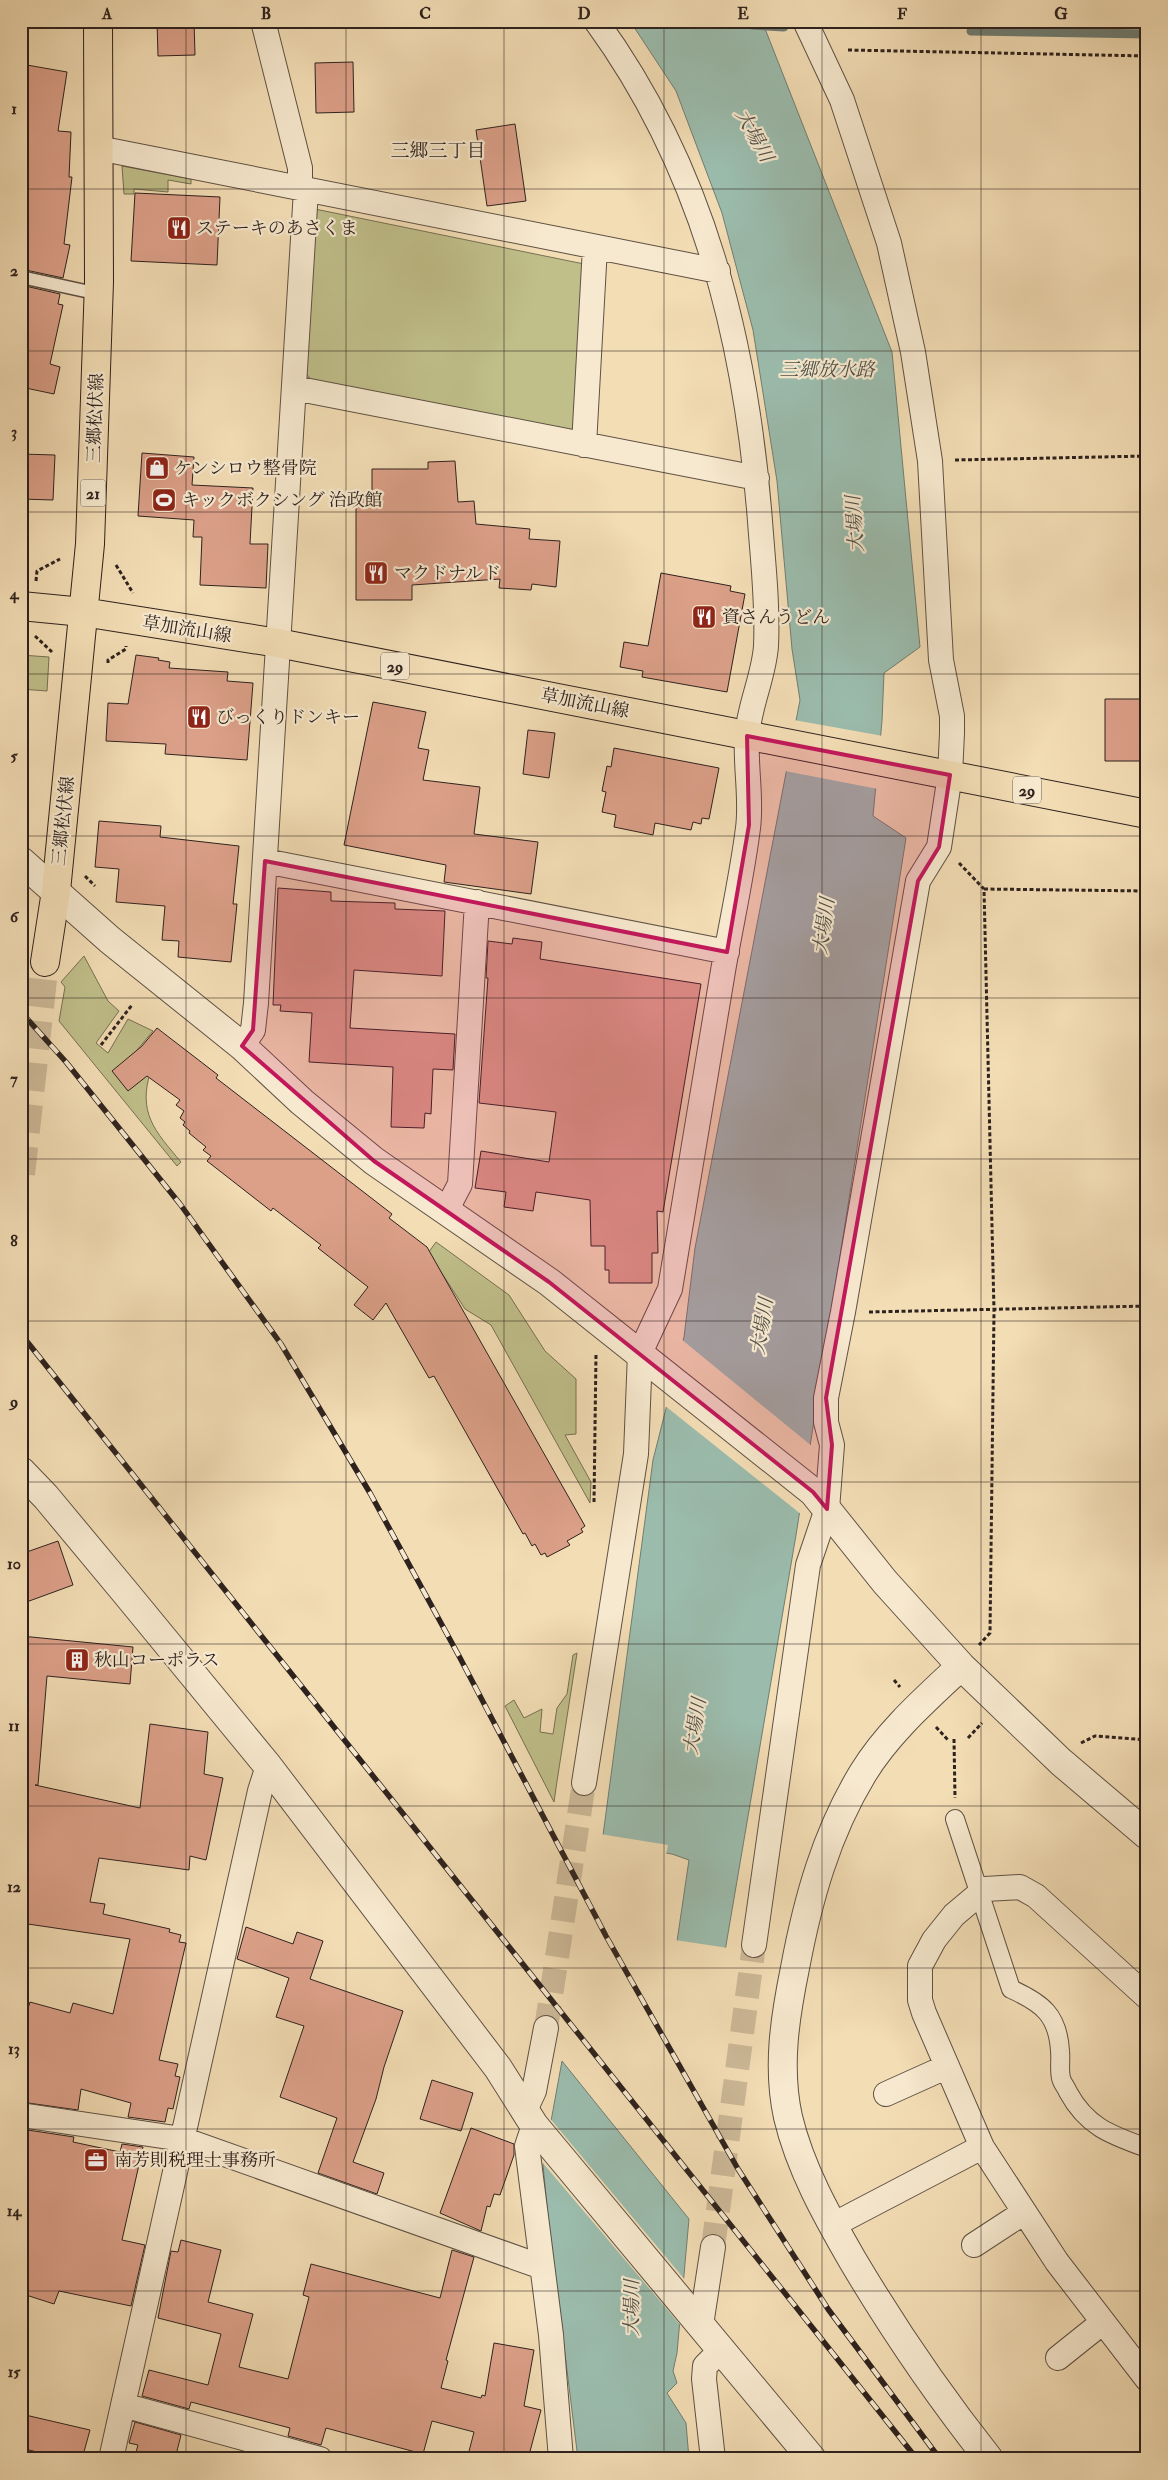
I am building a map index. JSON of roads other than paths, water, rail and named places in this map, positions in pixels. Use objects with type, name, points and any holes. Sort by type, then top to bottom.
[{"type":"main road","name":"三郷松伏線","points":[[45,962],[56,890],[90,544],[99,294],[98,21]]},
{"type":"main road","name":"草加流山線","points":[[21,606],[83,612],[278,643],[1147,814]]},
{"type":"street","points":[[242,1046],[254,1030],[294,388],[303,190],[300,168],[262,21]]},
{"type":"street","points":[[584,1782],[650,1361],[670,1289],[749,826],[766,648],[763,557],[757,478],[748,402],[734,333],[718,271],[698,212],[672,149],[633,76],[596,21]]},
{"type":"street","points":[[754,1945],[808,1565],[832,1445],[826,1422],[826,1398],[843,1312],[918,881],[939,848],[950,775],[952,716],[941,660],[930,461],[913,352],[889,243],[842,100],[820,49],[805,21]]},
{"type":"street","points":[[98,148],[718,271]]},
{"type":"street","points":[[584,445],[595,248]]},
{"type":"street","points":[[294,388],[757,478]]},
{"type":"street","points":[[21,861],[56,890],[110,940],[242,1046],[302,1102],[374,1160],[447,1209],[549,1282],[650,1361],[820,1500],[885,1582],[961,1666],[1061,1762],[1147,1835]]},
{"type":"street","points":[[265,861],[727,952]]},
{"type":"street","points":[[447,1209],[460,1184],[477,902]]},
{"type":"street","points":[[21,1471],[89,1548],[268,1766],[498,2068],[535,2124],[812,2459]]},
{"type":"street","points":[[961,1666],[917,1707],[864,1771],[833,1829],[815,1880],[803,1926],[783,2039],[783,2080],[788,2117],[800,2152],[833,2225],[895,2329],[989,2459]]},
{"type":"street","points":[[111,2459],[260,1791],[268,1766]]},
{"type":"street","points":[[955,1819],[978,1894],[1011,1989],[1036,2001],[1050,2015],[1059,2035],[1061,2078],[1076,2106],[1086,2118],[1100,2128],[1147,2148]]},
{"type":"street","points":[[1147,1997],[1036,1896],[1020,1888],[984,1889],[954,1915],[939,1934],[920,1966],[920,2000],[946,2067],[982,2147],[1056,2262],[1147,2379]]},
{"type":"street","points":[[546,2028],[534,2091],[535,2124],[527,2146],[550,2335],[561,2459]]},
{"type":"street","points":[[886,2094],[946,2067]]},
{"type":"street","points":[[21,2115],[182,2139],[542,2266]]},
{"type":"street","points":[[833,2225],[982,2147]]},
{"type":"street","points":[[974,2246],[1023,2213]]},
{"type":"street","points":[[693,2315],[713,2247]]},
{"type":"street","points":[[1058,2358],[1103,2322]]},
{"type":"street","points":[[713,2459],[704,2379],[705,2366],[721,2350]]},
{"type":"street","points":[[123,2405],[320,2459]]},
{"type":"lane","points":[[21,277],[99,294]]},
{"type":"water","points":[[630,21],[762,21],[892,352],[920,647],[884,673],[882,721],[873,816],[906,838],[796,1535],[724,1957],[676,1948],[689,1860],[672,1854],[602,1843],[653,1460],[684,1337],[695,1248],[800,700],[792,649],[777,481],[753,330],[722,213],[676,91]]},
{"type":"water","name":"大場川","points":[[562,2061],[689,2219],[677,2353],[673,2371],[677,2383],[667,2393],[686,2423],[689,2459],[578,2459],[543,2165]]},
{"type":"waterway","points":[[752,25],[784,27]]},
{"type":"waterway","points":[[971,31],[1147,34]]},
{"type":"tunnel","points":[[21,1174],[45,962]]},
{"type":"tunnel","points":[[546,2028],[584,1783]]},
{"type":"tunnel","points":[[713,2247],[754,1945]]},
{"type":"railway","points":[[21,1012],[66,1062],[180,1204],[281,1344],[370,1493],[459,1656],[606,1936],[738,2169],[828,2309],[940,2459]]},
{"type":"railway","points":[[21,1334],[917,2459]]},
{"type":"place","name":"ステーキのあさくま","points":[[179,228]]},
{"type":"place","name":"ケンシロウ整骨院","points":[[157,468]]},
{"type":"place","name":"キックボクシング 治政館","points":[[164,500]]},
{"type":"place","name":"マクドナルド","points":[[376,573]]},
{"type":"place","name":"資さんうどん","points":[[704,617]]},
{"type":"place","name":"びっくりドンキー","points":[[199,717]]},
{"type":"place","name":"秋山コーポラス","points":[[77,1660]]},
{"type":"place","name":"南芳則税理士事務所","points":[[96,2160]]},
{"type":"district","name":"三郷三丁目","points":[[438,150]]},
{"type":"water label","name":"三郷放水路","points":[[827,369]]}]
